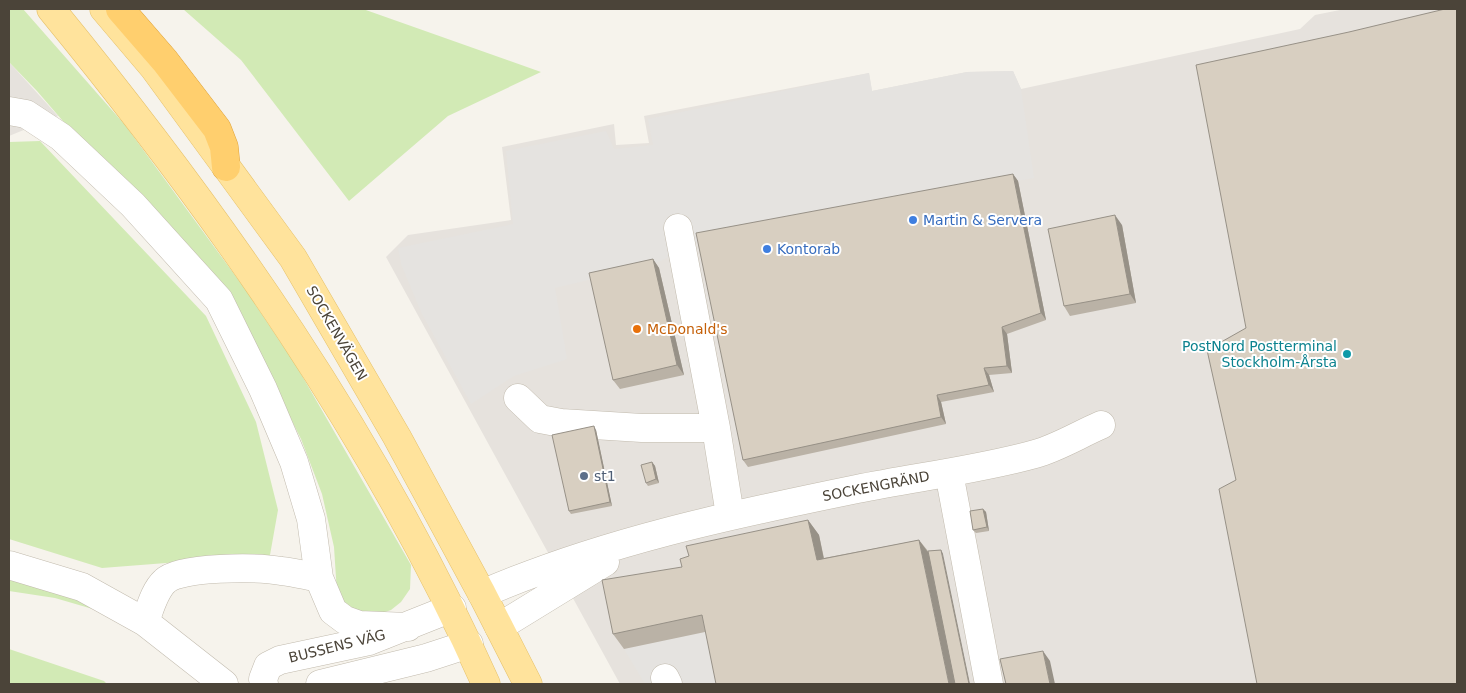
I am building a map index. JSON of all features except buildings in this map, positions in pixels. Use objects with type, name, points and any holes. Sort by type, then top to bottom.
[{"type":"highway","points":[[120,9],[166,61],[217,129],[224,147],[226,167]]},
{"type":"main road","points":[[35,9],[115,104],[174,166]]},
{"type":"main road","points":[[51,9],[174,166],[254,275],[313,364],[405,519],[452,608],[486,684]]},
{"type":"main road","name":"SOCKENVÄGEN","points":[[104,9],[154,68],[293,258],[397,437],[482,594],[528,684]]},
{"type":"main road","points":[[452,608],[482,594]]},
{"type":"main road","points":[[468,644],[499,627]]},
{"type":"street","points":[[9,111],[26,114],[61,138],[133,205],[219,300],[263,389],[294,462],[311,519],[319,578],[333,611],[345,620],[359,625],[408,627]]},
{"type":"street","points":[[678,228],[716,428],[730,515]]},
{"type":"street","points":[[518,398],[540,419],[561,423],[642,428],[716,428]]},
{"type":"street","name":"SOCKENGRÄND","points":[[482,594],[524,576],[647,536],[730,515],[866,487],[949,473],[1037,453],[1101,424]]},
{"type":"street","points":[[949,473],[989,684]]},
{"type":"street","name":"SOCKENGRÄND","points":[[499,627],[647,536]]},
{"type":"street","points":[[9,565],[82,587],[145,622],[224,684]]},
{"type":"street","points":[[145,622],[155,595],[164,582],[173,574],[191,570],[280,570],[319,578]]},
{"type":"street","name":"BUSSENS VÄG","points":[[264,684],[263,679],[268,666],[280,660],[369,641],[452,608]]},
{"type":"street","points":[[320,684],[426,658],[468,644]]},
{"type":"shaded area","points":[[1345,9],[1457,9],[1457,684],[620,684],[386,257],[408,235],[511,220],[502,147],[614,124],[616,145],[649,143],[644,116],[869,73],[872,91],[967,72],[1013,71],[1021,89],[1300,29],[1315,15]]},
{"type":"shaded area","points":[[9,62],[58,116],[9,136]]},
{"type":"shaded area","points":[[1013,71],[1021,89],[1034,178],[701,240],[655,264],[555,288],[567,359],[514,376],[471,404],[421,312],[401,264],[398,248],[513,224],[506,151],[606,131],[614,149],[653,145],[648,119],[869,73],[872,91],[967,72]]},
{"type":"shaded area","points":[[712,630],[723,684],[645,684],[624,649]]},
{"type":"green space","points":[[9,9],[23,9],[125,125],[245,289],[297,367],[411,565],[410,589],[401,602],[391,610],[376,615],[363,616],[344,605],[337,593],[334,547],[322,494],[301,439],[250,338],[37,91],[9,62]]},
{"type":"green space","points":[[183,9],[363,9],[541,72],[448,116],[349,201],[241,60]]},
{"type":"green space","points":[[40,141],[206,316],[256,422],[278,510],[270,555],[102,568],[9,539],[9,142]]},
{"type":"green space","points":[[9,578],[67,595],[103,612],[55,598],[9,591]]},
{"type":"green space","points":[[9,649],[104,681],[107,684],[9,684]]},
{"type":"place","name":"Martin & Servera","points":[[913,220]]},
{"type":"place","name":"Kontorab","points":[[767,249]]},
{"type":"place","name":"McDonald's","points":[[637,329]]},
{"type":"place","name":"PostNord Postterminal Stockholm-Årsta","points":[[1347,354]]},
{"type":"place","name":"st1","points":[[584,476]]}]
